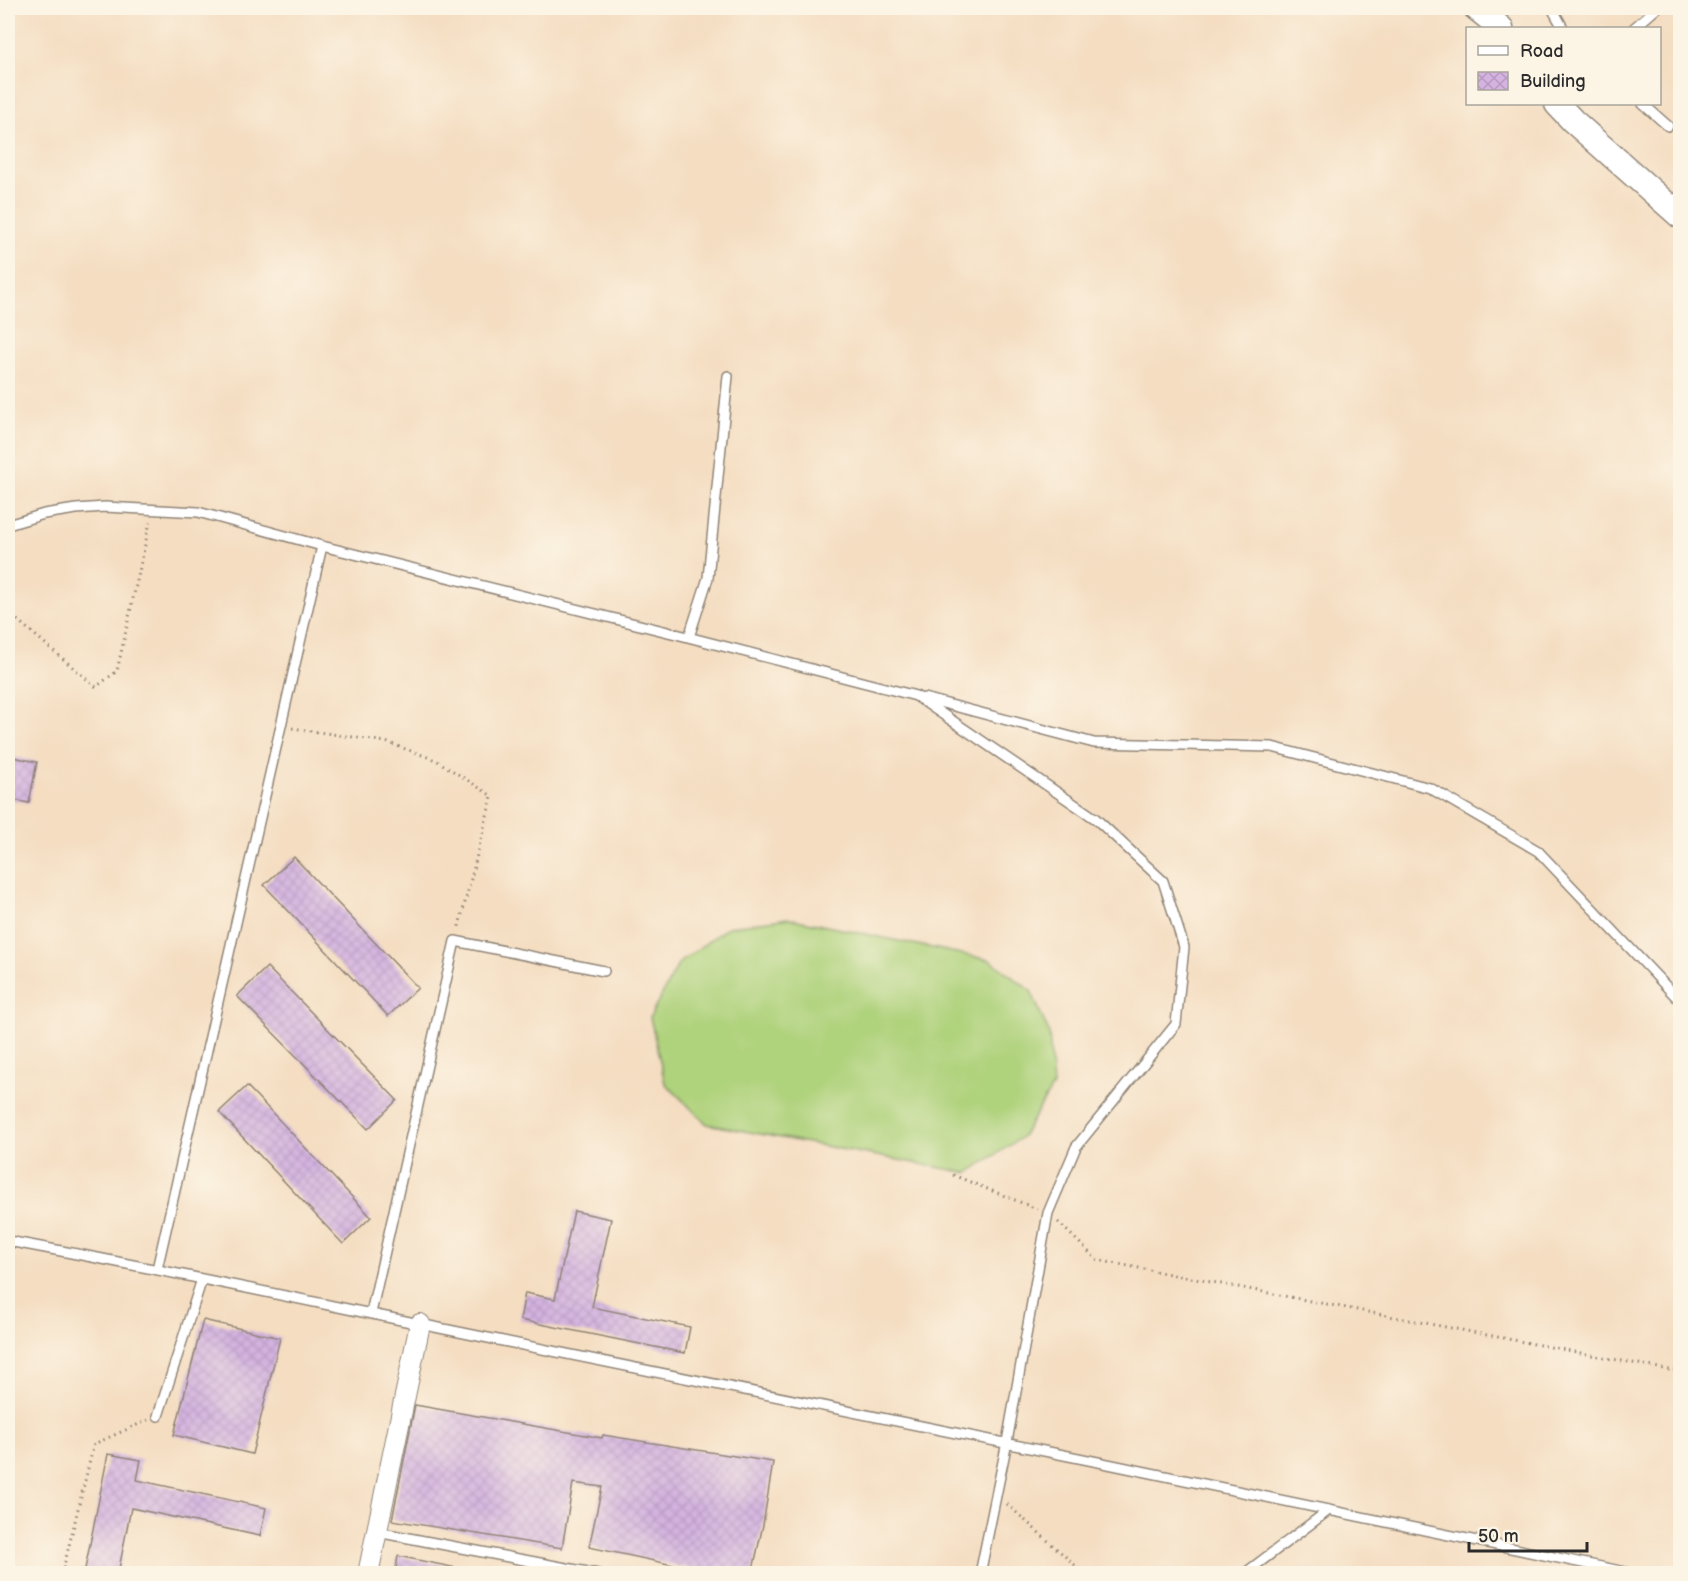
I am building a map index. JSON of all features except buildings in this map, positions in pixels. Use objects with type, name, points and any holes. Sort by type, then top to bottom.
[{"type":"street","points":[[1476,8],[1500,27]]},
{"type":"street","points":[[1558,105],[1573,121],[1677,206]]},
{"type":"street","points":[[368,1574],[420,1324]]},
{"type":"lane","points":[[1552,8],[1562,27]]},
{"type":"lane","points":[[1635,27],[1657,8]]},
{"type":"lane","points":[[1644,105],[1668,126]]},
{"type":"lane","points":[[689,637],[708,578],[728,376]]},
{"type":"lane","points":[[8,525],[45,514],[105,507],[198,512],[322,546],[689,637],[1094,743],[1272,747],[1430,788],[1538,851],[1680,1001]]},
{"type":"lane","points":[[157,1269],[322,546]]},
{"type":"lane","points":[[916,696],[1096,819],[1163,881],[1184,947],[1176,1024],[1076,1147],[1048,1213],[1007,1442],[980,1574]]},
{"type":"lane","points":[[371,1313],[455,941],[604,971]]},
{"type":"lane","points":[[8,1241],[157,1269],[1007,1442],[1635,1574]]},
{"type":"lane","points":[[158,1416],[202,1279]]},
{"type":"lane","points":[[1244,1574],[1329,1510]]},
{"type":"lane","points":[[377,1532],[598,1574]]},
{"type":"path","points":[[8,612],[96,687],[117,671],[153,508]]},
{"type":"path","points":[[281,726],[386,742],[436,760],[492,796],[455,941]]},
{"type":"path","points":[[953,1175],[1048,1213],[1097,1260],[1680,1372]]},
{"type":"path","points":[[62,1574],[94,1444],[158,1416]]},
{"type":"path","points":[[997,1494],[1085,1574]]},
{"type":"green space","points":[[788,918],[990,960],[1031,991],[1049,1033],[1053,1086],[1022,1137],[968,1173],[707,1124],[665,1083],[650,1017],[679,963],[728,927]]}]
